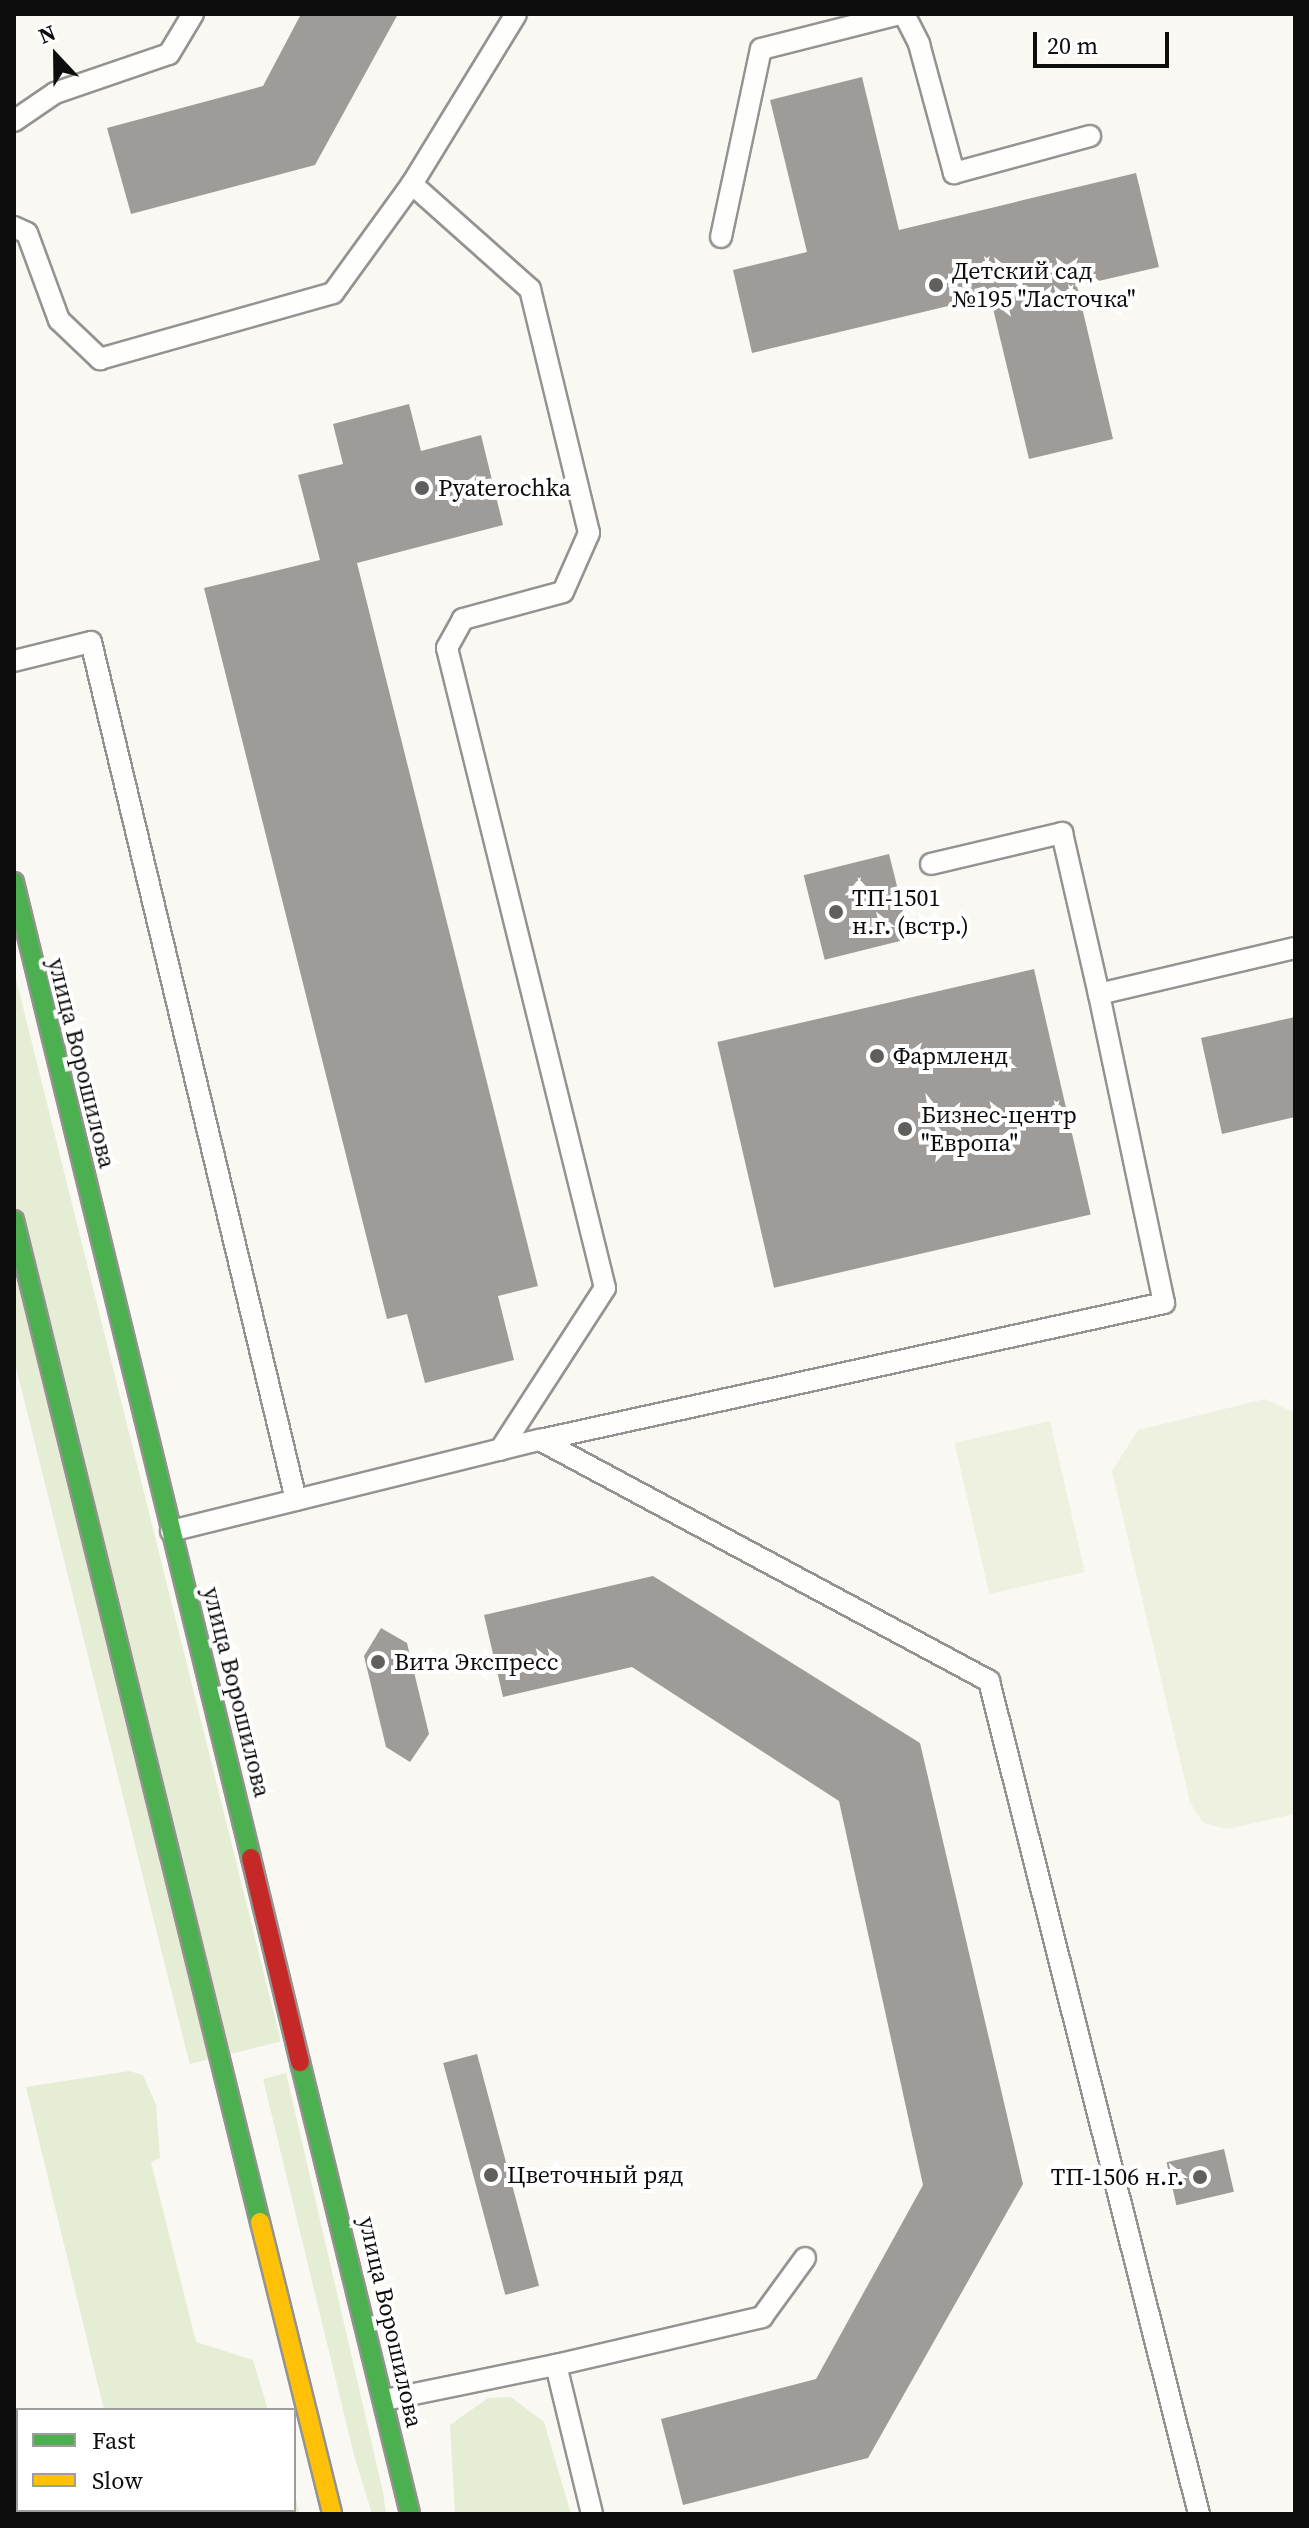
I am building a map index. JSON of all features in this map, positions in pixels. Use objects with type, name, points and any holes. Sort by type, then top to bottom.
[{"type":"main road","name":"улица Ворошилова","points":[[15,889],[385,2400],[410,2514]]},
{"type":"main road","points":[[14,1220],[332,2514]]},
{"type":"lane","points":[[14,121],[55,93],[169,54],[193,14]]},
{"type":"lane","points":[[14,227],[27,233],[59,320],[100,359],[333,293],[412,184],[516,14]]},
{"type":"lane","points":[[721,237],[761,49],[901,14],[919,44],[954,173],[1090,136]]},
{"type":"lane","points":[[412,184],[530,289],[589,533],[563,592],[463,619],[447,648],[605,1288],[500,1450]]},
{"type":"lane","points":[[14,661],[91,642],[296,1500]]},
{"type":"lane","points":[[171,1531],[540,1440],[1164,1303],[1062,833],[931,864]]},
{"type":"lane","points":[[1099,994],[1295,948]]},
{"type":"lane","points":[[540,1440],[989,1681],[1199,2514]]},
{"type":"lane","points":[[385,2400],[556,2365],[762,2317],[805,2258]]},
{"type":"lane","points":[[556,2365],[592,2514]]},
{"type":"green space","points":[[14,971],[281,2041],[190,2064],[14,1360]]},
{"type":"green space","points":[[1265,1399],[1295,1413],[1295,1814],[1227,1829],[1203,1823],[1190,1802],[1112,1471],[1138,1430]]},
{"type":"green space","points":[[1050,1421],[1085,1572],[989,1594],[955,1443]]},
{"type":"green space","points":[[129,2071],[143,2075],[156,2105],[160,2158],[151,2162],[196,2342],[253,2360],[267,2408],[104,2408],[26,2087]]},
{"type":"green space","points":[[286,2073],[386,2514],[372,2514],[354,2455],[263,2079]]},
{"type":"green space","points":[[511,2397],[544,2422],[571,2514],[455,2514],[450,2425],[488,2398]]},
{"type":"green space","points":[[296,2500],[300,2514],[214,2512],[296,2512]]},
{"type":"building","points":[[301,14],[398,14],[315,165],[131,214],[107,128],[263,86]]},
{"type":"building","points":[[862,77],[899,230],[1136,173],[1159,267],[1077,286],[1113,439],[1029,459],[990,296],[752,353],[733,270],[807,252],[770,100]]},
{"type":"building","points":[[409,404],[421,451],[481,435],[503,525],[357,563],[538,1286],[498,1296],[514,1360],[425,1383],[407,1314],[387,1319],[204,588],[320,560],[298,475],[343,464],[333,424]]},
{"type":"building","points":[[889,854],[910,938],[825,960],[804,875]]},
{"type":"building","name":"Бизнес-центр \"Европа\"","points":[[1034,969],[1091,1215],[774,1288],[717,1042]]},
{"type":"building","points":[[1295,1017],[1295,1117],[1222,1134],[1201,1038]]},
{"type":"building","points":[[653,1576],[920,1743],[1023,2184],[868,2458],[683,2505],[661,2419],[816,2379],[923,2185],[839,1801],[632,1667],[503,1697],[484,1615]]},
{"type":"building","points":[[381,1628],[407,1643],[429,1734],[410,1762],[386,1747],[364,1656]]},
{"type":"building","name":"Цветочный ряд","points":[[477,2054],[539,2286],[505,2295],[443,2063]]},
{"type":"building","name":"ТП-1506 н.г.","points":[[1224,2149],[1234,2192],[1176,2205],[1167,2162]]},
{"type":"traffic: fast","points":[[14,882],[251,1858]]},
{"type":"traffic: fast","points":[[14,1220],[260,2222]]},
{"type":"traffic: fast","points":[[300,2062],[410,2514]]},
{"type":"traffic: slow","points":[[260,2222],[332,2514]]},
{"type":"traffic: jam","points":[[251,1858],[300,2062]]},
{"type":"place","name":"Детский сад №195 \"Ласточка\"","points":[[936,285]]},
{"type":"place","name":"Pyaterochka","points":[[422,488]]},
{"type":"place","name":"ТП-1501 н.г. (встр.)","points":[[836,912]]},
{"type":"place","name":"Фармленд","points":[[877,1056]]},
{"type":"place","name":"Бизнес-центр \"Европа\"","points":[[905,1129]]},
{"type":"place","name":"Вита Экспресс","points":[[378,1662]]},
{"type":"place","name":"Цветочный ряд","points":[[491,2175]]},
{"type":"place","name":"ТП-1506 н.г.","points":[[1200,2177]]}]
